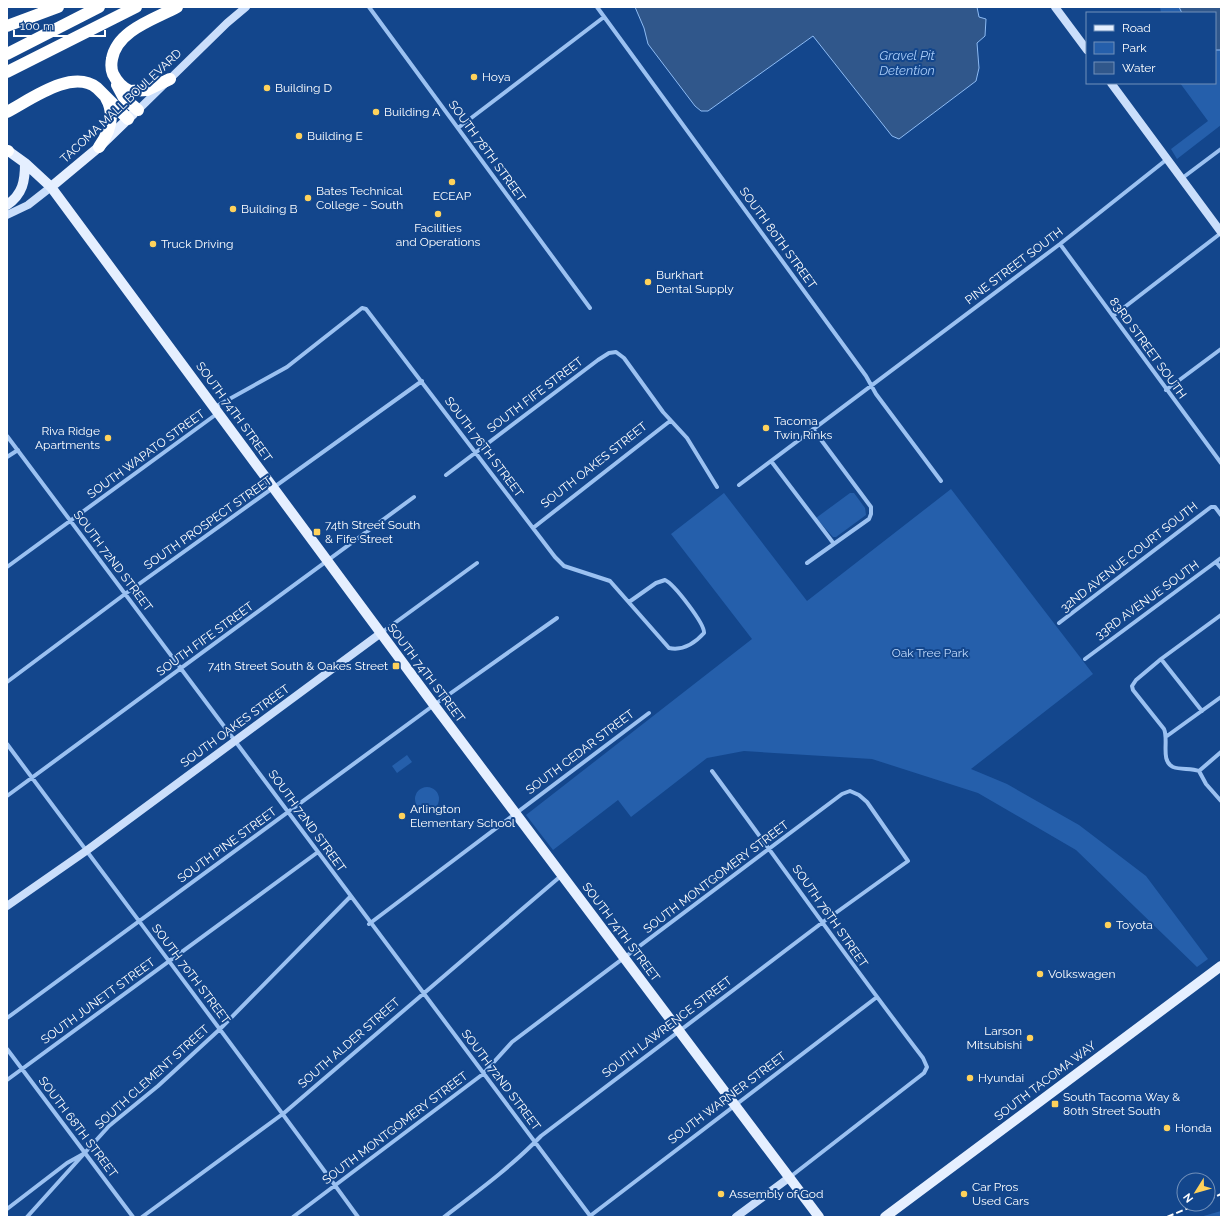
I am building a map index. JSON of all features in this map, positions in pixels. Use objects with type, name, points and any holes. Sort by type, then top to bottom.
[{"type":"highway","points":[[7,26],[58,7]]},
{"type":"highway","points":[[7,54],[99,7]]},
{"type":"highway","points":[[7,72],[136,7]]},
{"type":"highway","points":[[138,110],[122,94],[112,71],[114,52],[123,39],[133,30],[177,7]]},
{"type":"highway","points":[[112,71],[121,85],[130,91],[147,90],[170,79]]},
{"type":"highway","points":[[7,112],[51,88],[70,82],[81,81],[91,84],[102,92],[128,119]]},
{"type":"highway","points":[[99,147],[107,133],[111,119],[110,105],[102,92]]},
{"type":"main road","name":"TACOMA MALL BOULEVARD","points":[[51,187],[99,147],[138,110]]},
{"type":"main road","name":"SOUTH 74TH STREET","points":[[7,150],[25,163],[51,187],[217,410],[380,633],[819,1217]]},
{"type":"main road","points":[[7,205],[16,198],[22,189],[25,163]]},
{"type":"main road","name":"SOUTH TACOMA WAY","points":[[885,1217],[1221,966]]},
{"type":"street","name":"TACOMA MALL BOULEVARD","points":[[138,110],[228,22],[246,7]]},
{"type":"street","name":"SOUTH 78TH STREET","points":[[369,7],[590,308]]},
{"type":"street","name":"SOUTH 80TH STREET","points":[[597,7],[872,386],[876,394],[941,481]]},
{"type":"street","points":[[1055,7],[1086,49]]},
{"type":"street","points":[[458,128],[604,17]]},
{"type":"street","points":[[1112,84],[1166,160],[1221,232],[1113,316]]},
{"type":"street","points":[[1181,180],[1221,149]]},
{"type":"street","name":"PINE STREET SOUTH","points":[[872,386],[1060,244],[1166,160]]},
{"type":"street","name":"TACOMA MALL BOULEVARD","points":[[7,215],[28,205],[51,187]]},
{"type":"street","name":"83RD STREET SOUTH","points":[[1060,244],[1166,390],[1221,462]]},
{"type":"street","name":"SOUTH WAPATO STREET","points":[[7,568],[217,410],[287,367],[362,308]]},
{"type":"street","name":"SOUTH 76TH STREET","points":[[362,308],[369,311],[532,528],[564,566],[610,581],[664,645],[669,648],[679,649],[685,647],[702,635],[704,628],[674,586],[665,580],[656,582],[629,602]]},
{"type":"street","points":[[1166,390],[1221,349]]},
{"type":"street","name":"SOUTH FIFE STREET","points":[[446,474],[598,360],[612,352],[619,353],[670,421]]},
{"type":"street","name":"SOUTH PROSPECT STREET","points":[[7,682],[125,594],[422,381]]},
{"type":"street","points":[[739,485],[872,386]]},
{"type":"street","points":[[670,421],[687,438],[717,486]]},
{"type":"street","name":"SOUTH OAKES STREET","points":[[532,528],[670,421]]},
{"type":"street","points":[[807,563],[868,519],[871,514],[871,507],[813,429]]},
{"type":"street","name":"SOUTH 72ND STREET","points":[[7,436],[318,852],[370,924],[590,1216]]},
{"type":"street","points":[[7,457],[18,450]]},
{"type":"street","points":[[771,461],[834,544]]},
{"type":"street","name":"SOUTH FIFE STREET","points":[[7,796],[414,497]]},
{"type":"street","name":"32ND AVENUE COURT SOUTH","points":[[1059,623],[1211,506],[1215,507],[1221,515]]},
{"type":"street","name":"33RD AVENUE SOUTH","points":[[1085,659],[1221,558]]},
{"type":"street","points":[[1216,562],[1221,568]]},
{"type":"street","name":"SOUTH OAKES STREET","points":[[7,906],[86,851],[477,563]]},
{"type":"street","points":[[1221,615],[1161,659],[1136,680],[1132,686],[1164,729],[1167,736],[1166,758],[1168,763],[1174,767],[1199,771],[1221,752]]},
{"type":"street","name":"SOUTH PINE STREET","points":[[7,1018],[434,705],[557,618]]},
{"type":"street","points":[[1161,659],[1202,710]]},
{"type":"street","points":[[1167,736],[1221,697]]},
{"type":"street","name":"SOUTH CEDAR STREET","points":[[370,924],[649,713]]},
{"type":"street","name":"SOUTH 70TH STREET","points":[[7,744],[168,962],[284,1113],[358,1217]]},
{"type":"street","name":"SOUTH 76TH STREET","points":[[712,771],[770,848],[877,997],[923,1058],[927,1066],[924,1073],[790,1177]]},
{"type":"street","points":[[1199,771],[1206,784],[1221,801]]},
{"type":"street","name":"SOUTH MONTGOMERY STREET","points":[[293,1217],[483,1074],[512,1042],[842,794],[850,791],[859,795],[866,802],[908,861]]},
{"type":"street","name":"SOUTH JUNETT STREET","points":[[7,1080],[318,852]]},
{"type":"street","name":"SOUTH LAWRENCE STREET","points":[[444,1217],[489,1183],[535,1142],[679,1030],[823,922],[908,861]]},
{"type":"street","name":"SOUTH ALDER STREET","points":[[142,1217],[284,1113],[562,875]]},
{"type":"street","name":"SOUTH CLEMENT STREET","points":[[27,1217],[109,1126],[158,1086],[220,1029],[350,897]]},
{"type":"street","name":"SOUTH WARNER STREET","points":[[590,1216],[734,1104],[877,997]]},
{"type":"street","name":"SOUTH 68TH STREET","points":[[7,1049],[133,1217]]},
{"type":"street","points":[[7,1209],[67,1163],[85,1153]]},
{"type":"street","points":[[736,1217],[790,1177]]},
{"type":"green space","points":[[1160,7],[1221,7],[1221,125],[1177,159],[1171,149],[1208,121],[1181,84],[1216,84],[1216,12],[1161,12]]},
{"type":"green space","name":"Oak Tree Park","points":[[951,489],[1093,674],[971,769],[1007,784],[1079,825],[1146,876],[1208,959],[1197,967],[1076,850],[978,793],[872,759],[744,751],[707,758],[631,817],[618,800],[553,850],[526,815],[752,639],[671,534],[724,493],[807,601]]},
{"type":"green space","points":[[850,493],[854,493],[865,508],[866,515],[836,537],[833,537],[816,518]]},
{"type":"green space","points":[[407,755],[412,762],[397,773],[392,766]]},
{"type":"green space","points":[[427,787],[436,790],[439,799],[436,808],[427,811],[418,808],[415,799],[418,790]]},
{"type":"green space","points":[[1221,1211],[1221,1217],[1200,1217]]},
{"type":"water","name":"Gravel Pit Detention","points":[[635,7],[977,7],[979,17],[986,19],[985,36],[977,43],[979,68],[976,81],[899,139],[892,136],[813,36],[708,111],[701,111],[695,106],[648,44],[644,28]]},
{"type":"water","points":[[1179,7],[1221,7],[1221,50],[1216,50],[1216,12],[1182,12]]},
{"type":"railway","points":[[1216,1196],[1221,1194]]},
{"type":"railway","points":[[1167,1217],[1179,1212]]},
{"type":"place","name":"Hoya","points":[[474,77]]},
{"type":"place","name":"Building D","points":[[267,88]]},
{"type":"place","name":"Building A","points":[[376,112]]},
{"type":"place","name":"Building E","points":[[299,136]]},
{"type":"place","name":"ECEAP","points":[[452,182]]},
{"type":"place","name":"Bates Technical College - South","points":[[308,198]]},
{"type":"place","name":"Building B","points":[[233,209]]},
{"type":"place","name":"Facilities and Operations","points":[[438,214]]},
{"type":"place","name":"Truck Driving","points":[[153,244]]},
{"type":"place","name":"Burkhart Dental Supply","points":[[648,282]]},
{"type":"place","name":"Tacoma Twin Rinks","points":[[766,428]]},
{"type":"place","name":"Riva Ridge Apartments","points":[[108,438]]},
{"type":"place","name":"74th Street South & Fife Street","points":[[317,532]]},
{"type":"place","name":"74th Street South & Oakes Street","points":[[396,666]]},
{"type":"place","name":"Arlington Elementary School","points":[[402,816]]},
{"type":"place","name":"Toyota","points":[[1108,925]]},
{"type":"place","name":"Volkswagen","points":[[1040,974]]},
{"type":"place","name":"Larson Mitsubishi","points":[[1030,1038]]},
{"type":"place","name":"Hyundai","points":[[970,1078]]},
{"type":"place","name":"South Tacoma Way & 80th Street South","points":[[1055,1104]]},
{"type":"place","name":"Honda","points":[[1167,1128]]},
{"type":"place","name":"Assembly of God","points":[[721,1194]]},
{"type":"place","name":"Car Pros Used Cars","points":[[964,1194]]}]
